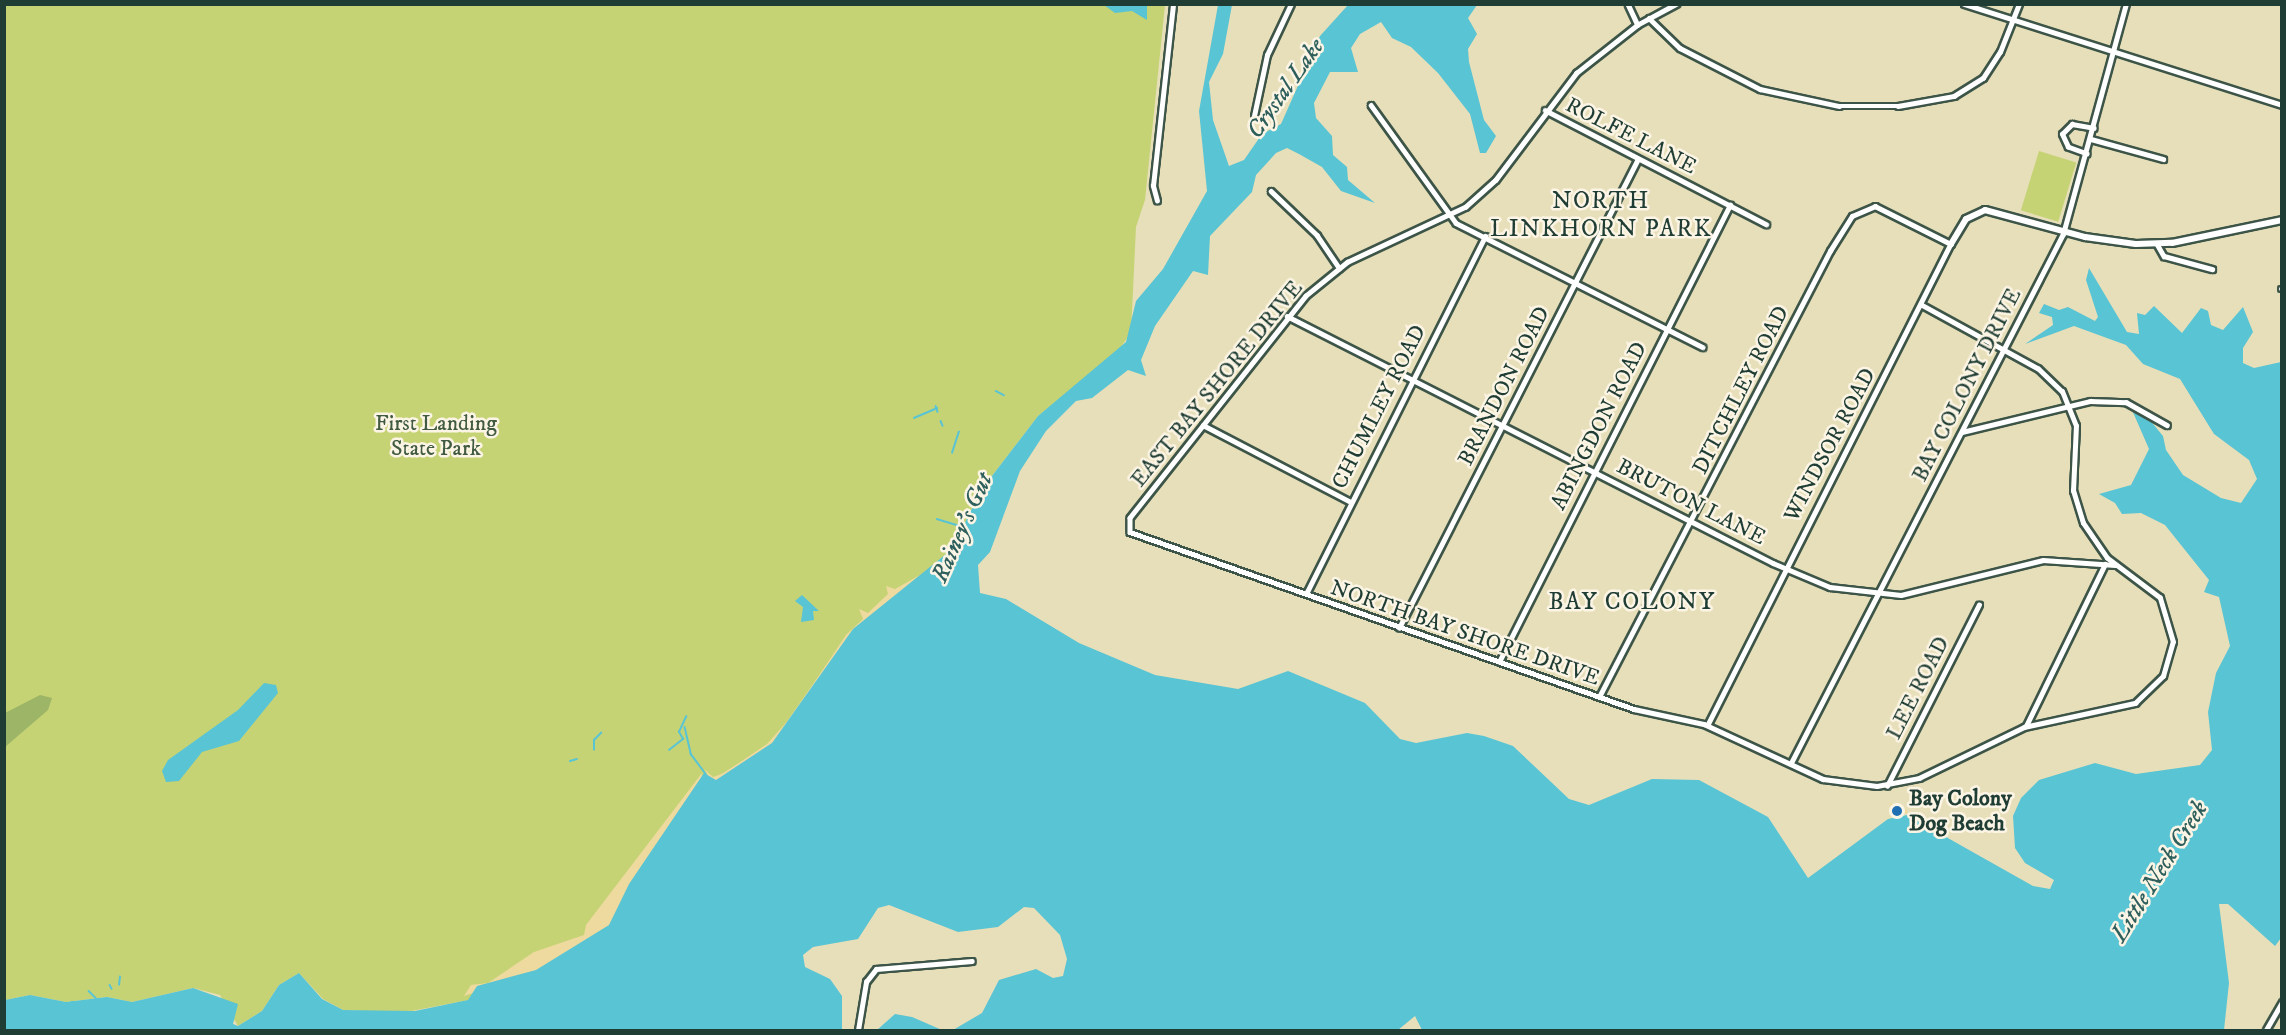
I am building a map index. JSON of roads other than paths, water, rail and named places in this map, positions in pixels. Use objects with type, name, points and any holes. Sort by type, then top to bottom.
[{"type":"street","points":[[1157,201],[1153,186],[1173,4]]},
{"type":"street","points":[[1254,116],[1267,55],[1291,4]]},
{"type":"street","points":[[1628,4],[1638,25]]},
{"type":"street","name":"EAST BAY SHORE DRIVE","points":[[1130,532],[1130,518],[1287,316],[1339,268],[1450,216],[1496,180],[1545,110],[1590,61],[1638,25],[1677,4]]},
{"type":"street","points":[[1964,4],[2282,105]]},
{"type":"street","points":[[1649,18],[1675,44],[1744,82],[1797,99],[1856,107],[1914,105],[1961,93],[1991,69],[2019,4]]},
{"type":"street","name":"BAY COLONY DRIVE","points":[[1791,763],[2064,230],[2087,154],[2126,4]]},
{"type":"street","points":[[1371,105],[1450,216],[1703,347]]},
{"type":"street","name":"ROLFE LANE","points":[[1545,110],[1766,224]]},
{"type":"street","points":[[2087,154],[2068,147],[2062,134],[2072,124],[2094,128]]},
{"type":"street","points":[[2091,139],[2163,159]]},
{"type":"street","name":"BRANDON ROAD","points":[[1399,628],[1638,159]]},
{"type":"street","points":[[1271,191],[1317,235],[1339,268]]},
{"type":"street","name":"ABINGDON ROAD","points":[[1499,662],[1730,205]]},
{"type":"street","name":"DITCHLEY ROAD","points":[[1599,697],[1827,256],[1852,216],[1870,206],[1951,244]]},
{"type":"street","points":[[1951,244],[1966,219],[1986,210],[2102,240],[2157,244],[2282,220]]},
{"type":"street","name":"CHUMLEY ROAD","points":[[1306,594],[1349,501],[1485,236]]},
{"type":"street","name":"WINDSOR ROAD","points":[[1708,725],[1951,244]]},
{"type":"street","points":[[2157,244],[2163,256],[2212,269]]},
{"type":"street","points":[[1921,305],[2046,375],[2069,404],[2077,438],[2075,498],[2086,530],[2115,565]]},
{"type":"street","name":"BRUTON LANE","points":[[1287,316],[1785,569],[1840,590],[1901,595],[2043,560],[2115,565]]},
{"type":"street","points":[[1962,432],[2069,404],[2126,402],[2167,425]]},
{"type":"street","points":[[1203,425],[1349,501]]},
{"type":"street","name":"NORTH BAY SHORE DRIVE","points":[[1130,532],[1599,697],[1708,725],[1834,782],[1887,786],[1939,772],[2024,727],[2129,706],[2163,676],[2173,642],[2168,614],[2154,592],[2115,565]]},
{"type":"street","points":[[2024,727],[2105,564]]},
{"type":"street","name":"LEE ROAD","points":[[1887,786],[1978,605]]},
{"type":"street","points":[[858,1030],[866,982],[876,969],[972,961]]},
{"type":"street","points":[[2266,1030],[2282,1002]]},
{"type":"water","points":[[1104,5],[1147,5],[1147,20],[1132,11],[1115,13]]},
{"type":"water","points":[[1218,5],[1232,5],[1223,54],[1209,82],[1213,120],[1229,166],[1244,160],[1262,134],[1281,124],[1320,36],[1348,5],[1477,5],[1468,18],[1477,34],[1468,49],[1469,62],[1484,120],[1496,136],[1486,153],[1480,153],[1470,114],[1438,73],[1411,47],[1392,38],[1381,22],[1360,34],[1351,48],[1358,72],[1330,72],[1314,103],[1316,118],[1332,136],[1333,155],[1347,167],[1348,180],[1375,203],[1341,191],[1322,167],[1299,154],[1287,148],[1276,153],[1256,175],[1252,192],[1210,236],[1208,275],[1193,271],[1155,326],[1141,360],[1146,376],[1128,370],[1092,398],[1076,401],[1046,431],[1020,471],[990,552],[978,565],[980,593],[1006,599],[1079,643],[1155,675],[1238,689],[1288,671],[1365,703],[1400,739],[1416,743],[1467,733],[1513,746],[1569,799],[1589,805],[1652,779],[1699,780],[1768,817],[1808,878],[1888,819],[1907,815],[2033,886],[2050,889],[2054,880],[2025,863],[2015,848],[2013,816],[2021,798],[2039,780],[2095,763],[2136,774],[2200,765],[2212,750],[2208,712],[2216,673],[2230,646],[2219,597],[2204,592],[2209,580],[2165,525],[2141,513],[2122,514],[2115,503],[2099,494],[2131,485],[2149,449],[2132,410],[2144,413],[2163,436],[2166,450],[2183,475],[2221,498],[2241,503],[2257,479],[2249,460],[2214,434],[2180,379],[2143,364],[2126,345],[2074,326],[2025,344],[2053,325],[2052,317],[2039,313],[2044,304],[2059,310],[2068,307],[2095,321],[2098,317],[2086,280],[2089,268],[2127,332],[2139,334],[2137,313],[2145,315],[2154,306],[2182,333],[2201,308],[2208,311],[2211,325],[2223,330],[2243,307],[2253,332],[2243,348],[2243,363],[2254,368],[2281,362],[2281,938],[2275,946],[2228,904],[2219,904],[2229,983],[2224,1030],[1422,1030],[1415,1016],[1398,1030],[953,1030],[982,1013],[999,980],[1036,969],[1053,978],[1063,976],[1067,959],[1060,935],[1034,908],[1024,907],[998,927],[958,932],[889,905],[878,908],[858,939],[813,947],[803,955],[805,967],[830,979],[842,996],[842,1030],[5,1030],[5,1000],[30,995],[66,1002],[107,997],[132,1002],[193,988],[238,1004],[233,1024],[238,1026],[262,1011],[279,985],[299,973],[322,999],[343,1010],[415,1011],[468,1000],[477,986],[536,970],[609,925],[629,884],[704,773],[716,780],[772,743],[853,629],[951,550],[982,489],[1038,416],[1126,342],[1136,301],[1163,269],[1207,191],[1199,111]]},
{"type":"water","points":[[802,595],[819,611],[813,611],[814,620],[801,622],[803,607],[795,601]]},
{"type":"water","points":[[264,683],[276,685],[278,693],[239,741],[202,752],[179,781],[166,782],[162,771],[168,760],[238,710]]},
{"type":"water","points":[[895,1014],[912,1017],[942,1030],[877,1030]]},
{"type":"waterway","points":[[996,391],[1004,395]]},
{"type":"waterway","points":[[936,406],[938,412]]},
{"type":"waterway","points":[[914,418],[937,408]]},
{"type":"waterway","points":[[941,421],[943,426]]},
{"type":"waterway","points":[[952,453],[959,432]]},
{"type":"waterway","name":"Rainey's Gut","points":[[976,503],[978,491]]},
{"type":"waterway","name":"Rainey's Gut","points":[[937,519],[957,525]]},
{"type":"waterway","points":[[669,750],[683,739],[679,732],[686,717]]},
{"type":"waterway","points":[[685,727],[691,754],[706,774]]},
{"type":"waterway","points":[[594,750],[594,740],[601,733]]},
{"type":"waterway","points":[[570,761],[577,759]]},
{"type":"waterway","points":[[119,985],[120,977]]},
{"type":"waterway","points":[[110,985],[112,989]]},
{"type":"waterway","points":[[89,991],[96,998]]},
{"type":"waterway","points":[[72,1002],[81,1002]]},
{"type":"place","name":"Bay Colony Dog Beach","points":[[1897,811]]},
{"type":"district","name":"NORTH LINKHORN PARK","points":[[1601,216]]},
{"type":"district","name":"BAY COLONY","points":[[1632,603]]},
{"type":"water label","name":"Crystal Lake","points":[[1286,89]]},
{"type":"water label","name":"Little Neck Creek","points":[[2160,872]]},
{"type":"park label","name":"First Landing State Park","points":[[436,436]]}]
